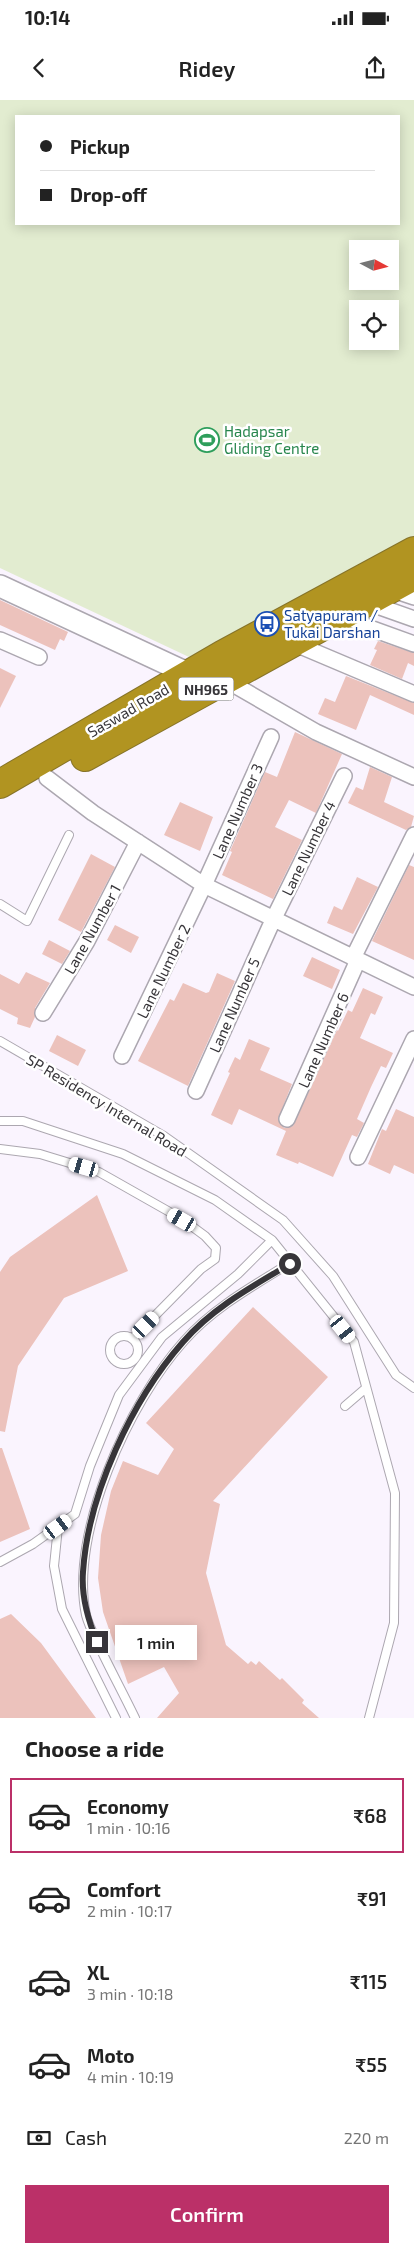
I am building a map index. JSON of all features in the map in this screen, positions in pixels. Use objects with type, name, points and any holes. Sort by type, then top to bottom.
[{"type":"highway","name":"Saswad Road","points":[[0,784],[189,674],[414,552]]},
{"type":"highway","name":"Saswad Road","points":[[0,804],[354,608],[402,593],[414,576]]},
{"type":"street","points":[[0,586],[189,674]]},
{"type":"street","points":[[354,608],[414,619]]},
{"type":"street","points":[[354,608],[367,627],[414,644]]},
{"type":"street","points":[[0,640],[39,657]]},
{"type":"street","points":[[291,642],[414,694]]},
{"type":"street","points":[[224,679],[316,732],[414,777]]},
{"type":"street","name":"Lane Number 3","points":[[204,885],[271,738]]},
{"type":"street","name":"Lane Number 4","points":[[273,920],[344,776]]},
{"type":"street","points":[[47,778],[94,813],[204,885],[414,987]]},
{"type":"street","name":"Lane Number 6","points":[[287,1118],[356,959],[414,836]]},
{"type":"street","name":"Lane Number 1","points":[[43,1013],[87,941],[138,842]]},
{"type":"street","name":"Lane Number 2","points":[[122,1056],[204,885]]},
{"type":"street","name":"Lane Number 5","points":[[196,1091],[273,920]]},
{"type":"street","points":[[358,1157],[414,1039]]},
{"type":"lane","points":[[0,904],[27,920],[69,835]]},
{"type":"lane","name":"SP Residency Internal Road","points":[[0,1041],[164,1136],[282,1220],[333,1276],[396,1375],[414,1388]]},
{"type":"lane","points":[[0,1121],[23,1121],[123,1154],[215,1200],[272,1240],[354,1342],[395,1493],[394,1624],[369,1718]]},
{"type":"lane","points":[[0,1149],[40,1154],[99,1172],[182,1220],[216,1248],[215,1259],[201,1269],[132,1339]]},
{"type":"lane","points":[[0,1562],[33,1544],[76,1514],[90,1466],[119,1395],[162,1337],[238,1274],[272,1240]]},
{"type":"lane","points":[[135,1718],[86,1616],[82,1574],[88,1538],[99,1497],[111,1463],[128,1426],[148,1390],[184,1341],[234,1298],[290,1264]]},
{"type":"lane","points":[[124,1337],[132,1339],[137,1346],[136,1356],[131,1362],[122,1364],[114,1360],[111,1347],[116,1340],[124,1337]]},
{"type":"lane","points":[[136,1356],[141,1365]]},
{"type":"lane","points":[[345,1406],[366,1388]]},
{"type":"lane","points":[[58,1527],[54,1566],[62,1609],[116,1718]]},
{"type":"green space","name":"Hadapsar Gliding Centre","points":[[0,100],[414,100],[414,539],[189,657],[0,568]]},
{"type":"building","points":[[0,600],[68,632],[64,641],[60,639],[55,650],[0,625]]},
{"type":"building","points":[[378,641],[414,653],[414,666],[408,663],[402,679],[370,665],[377,650],[374,649]]},
{"type":"building","points":[[0,668],[16,676],[0,708]]},
{"type":"building","points":[[346,676],[414,703],[414,715],[370,695],[356,730],[318,714],[325,698],[335,702]]},
{"type":"building","points":[[295,732],[342,754],[316,813],[289,800],[275,827],[302,840],[273,899],[222,875],[232,852],[230,851],[265,772],[277,777]]},
{"type":"building","points":[[370,767],[392,777],[384,802],[414,816],[411,827],[406,830],[348,803],[356,787],[363,790]]},
{"type":"building","points":[[180,802],[213,817],[200,851],[164,835]]},
{"type":"building","points":[[91,854],[115,867],[81,932],[58,920]]},
{"type":"building","points":[[409,865],[414,867],[414,960],[372,941]]},
{"type":"building","points":[[357,877],[378,887],[353,934],[327,923],[334,906],[342,910]]},
{"type":"building","points":[[115,925],[139,937],[131,953],[107,940]]},
{"type":"building","points":[[49,940],[70,951],[62,964],[42,954]]},
{"type":"building","points":[[312,957],[340,970],[332,989],[303,976]]},
{"type":"building","points":[[26,972],[50,983],[35,1008],[35,1017],[30,1028],[17,1024],[18,1018],[0,1009],[0,974],[19,984]]},
{"type":"building","points":[[217,973],[235,981],[188,1086],[138,1061],[170,999],[174,1001],[183,983],[206,993],[209,992]]},
{"type":"building","points":[[363,988],[383,997],[375,1015],[371,1013],[360,1038],[393,1053],[386,1068],[381,1066],[357,1119],[364,1123],[357,1137],[352,1135],[333,1177],[299,1162],[298,1164],[276,1155],[286,1131],[239,1109],[232,1125],[211,1115],[235,1057],[240,1060],[249,1039],[270,1048],[260,1070],[292,1084],[278,1119],[284,1128],[293,1126],[337,1030],[348,1010],[352,1012]]},
{"type":"building","points":[[57,1035],[86,1050],[78,1066],[49,1051]]},
{"type":"building","points":[[396,1109],[414,1117],[414,1174],[394,1165],[390,1174],[368,1164],[382,1129],[386,1131]]},
{"type":"building","points":[[97,1195],[128,1271],[64,1298],[18,1366],[5,1432],[0,1431],[0,1272],[10,1257]]},
{"type":"building","points":[[253,1307],[328,1377],[213,1501],[220,1504],[206,1573],[226,1645],[248,1664],[251,1661],[256,1665],[259,1661],[280,1680],[282,1678],[304,1700],[302,1703],[319,1718],[157,1718],[179,1693],[164,1667],[128,1684],[103,1612],[98,1578],[101,1535],[111,1491],[123,1461],[158,1475],[174,1449],[146,1423]]},
{"type":"building","points":[[0,1448],[2,1448],[30,1529],[0,1542]]},
{"type":"building","points":[[11,1614],[41,1643],[96,1718],[0,1718],[0,1619]]},
{"type":"place","name":"Hadapsar Gliding Centre","points":[[207,440]]},
{"type":"place","name":"Satyapuram / Tukai Darshan","points":[[267,624]]},
{"type":"route","points":[[97,1642],[86,1616],[82,1574],[96,1506],[111,1463],[128,1426],[164,1366],[184,1341],[201,1324],[234,1298],[290,1264]]}]
